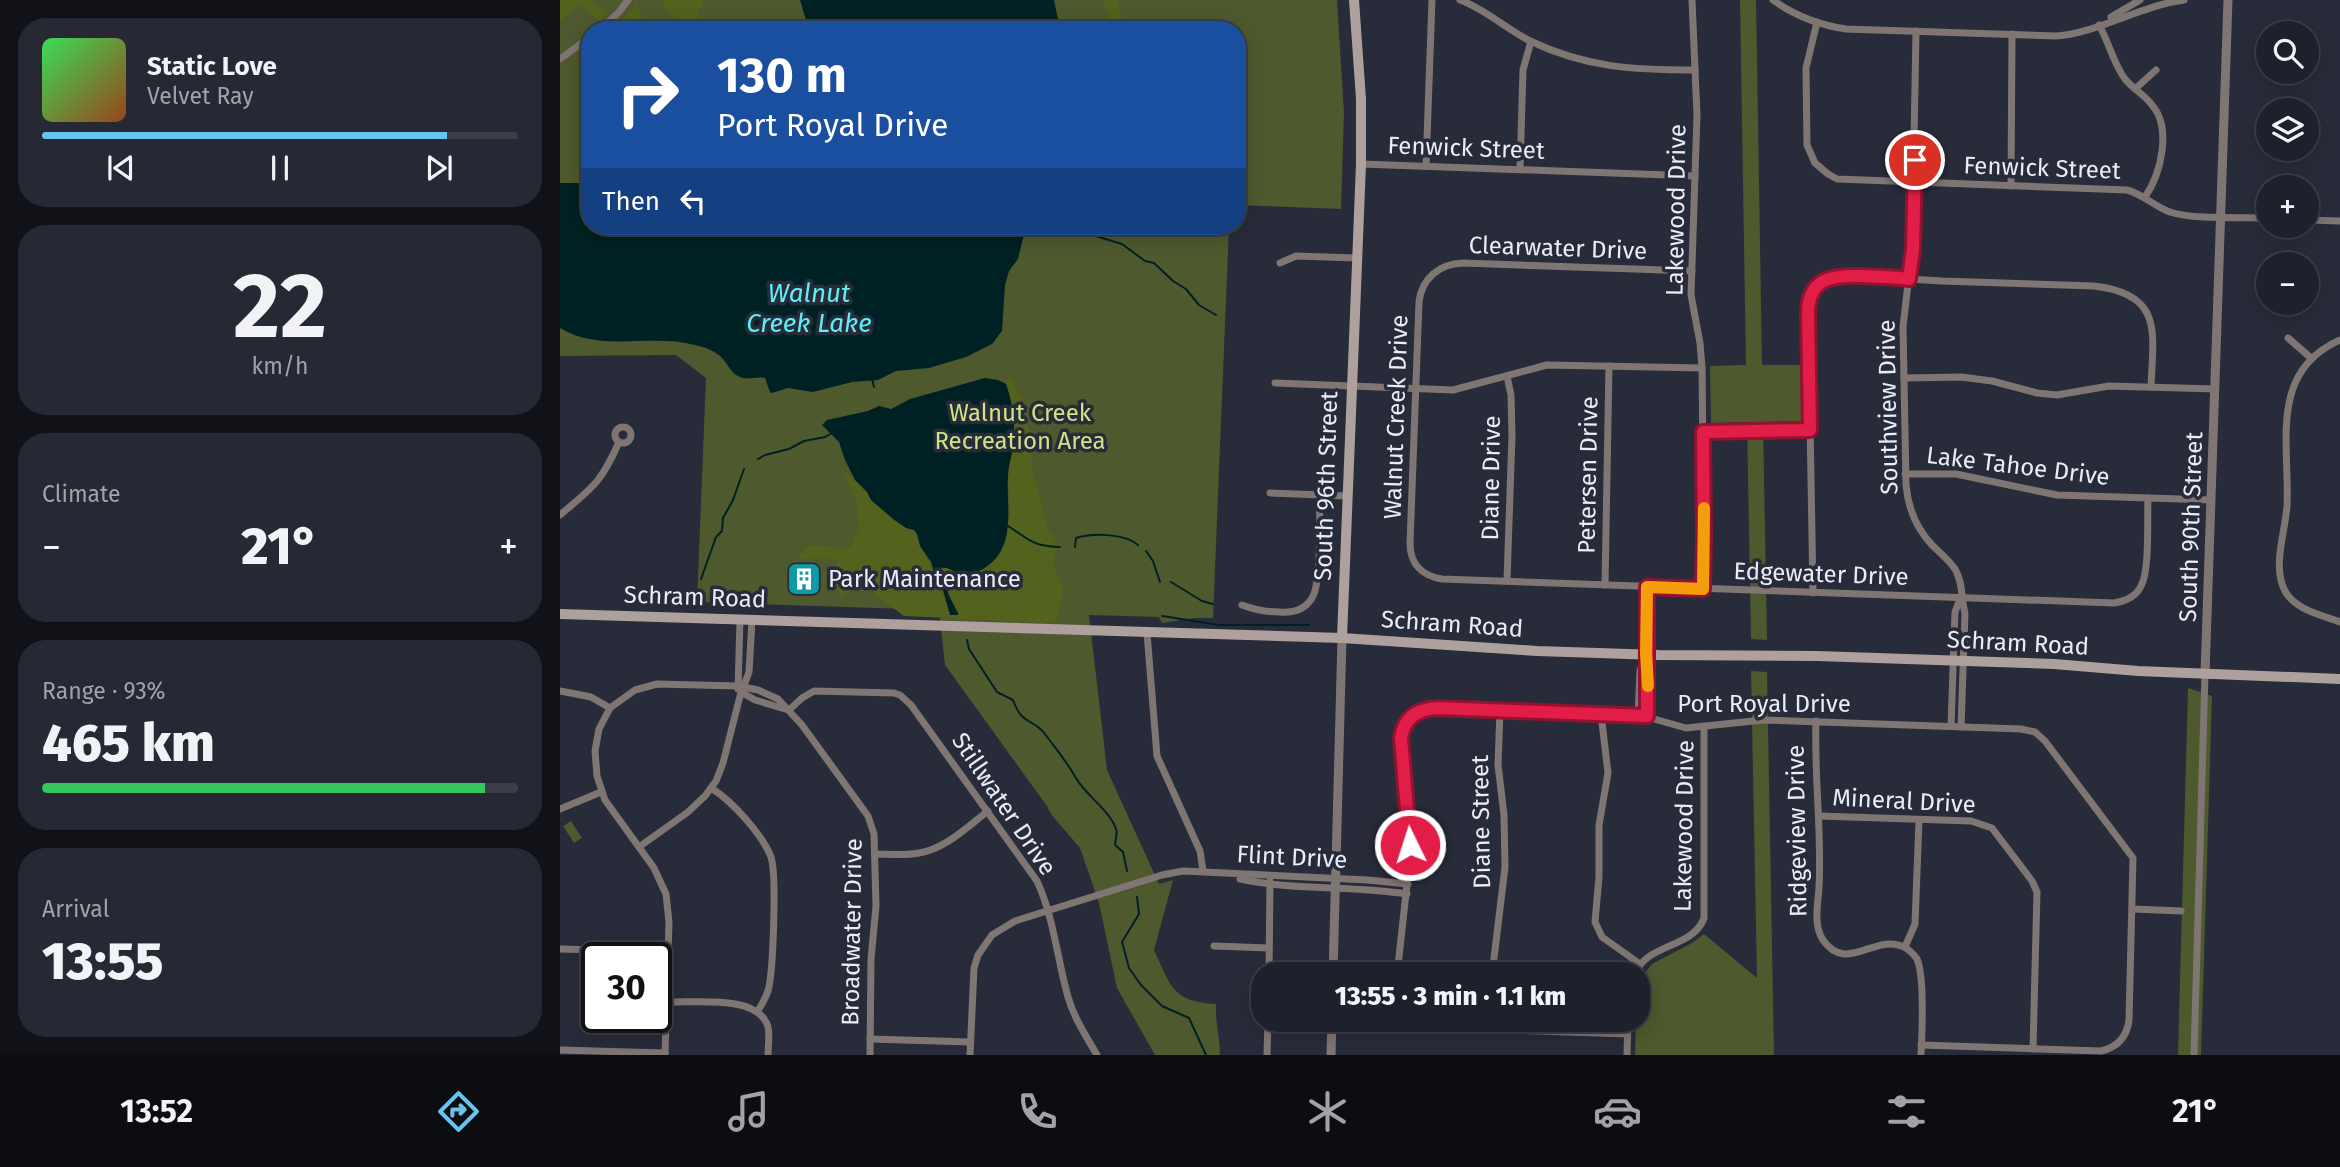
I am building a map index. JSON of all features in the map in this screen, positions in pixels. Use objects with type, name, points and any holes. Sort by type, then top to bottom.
[{"type":"main road","name":"South 96th Street","points":[[1342,638],[1361,164],[1360,89],[1354,0]]},
{"type":"main road","name":"Schram Road","points":[[560,614],[1342,638],[1537,651],[1863,657],[2340,679]]},
{"type":"street","points":[[610,21],[628,0]]},
{"type":"street","points":[[1426,166],[1432,0]]},
{"type":"street","points":[[1460,0],[1531,41],[1581,59],[1609,66],[1659,71],[1695,70]]},
{"type":"street","name":"Lakewood Drive","points":[[1692,0],[1697,115],[1691,302],[1699,335],[1702,368],[1703,589]]},
{"type":"street","points":[[1773,0],[1799,16],[1846,29],[2068,35],[2141,9],[2184,0]]},
{"type":"street","points":[[2099,25],[2140,0]]},
{"type":"street","name":"South 90th Street","points":[[2194,1055],[2228,0]]},
{"type":"street","name":"Fenwick Street","points":[[1816,22],[1806,68],[1807,145],[1815,163],[1837,179],[2127,190],[2145,197],[2167,211],[2182,215],[2256,217]]},
{"type":"street","points":[[2099,25],[2125,78],[2152,105],[2159,116],[2162,129],[2160,163],[2145,197]]},
{"type":"street","name":"Southview Drive","points":[[1916,31],[1913,249],[1903,316],[1905,474],[1907,498],[1912,513],[1927,540],[1956,571],[1961,583],[1961,598],[1955,612],[1961,727]]},
{"type":"street","points":[[2011,186],[2012,34]]},
{"type":"street","points":[[1520,169],[1523,70],[1531,41]]},
{"type":"street","points":[[560,59],[581,44]]},
{"type":"street","points":[[2135,89],[2156,70]]},
{"type":"street","name":"Fenwick Street","points":[[1361,164],[1695,176]]},
{"type":"street","points":[[2319,220],[2340,221]]},
{"type":"street","points":[[1280,263],[1296,256],[1357,258]]},
{"type":"street","name":"Clearwater Drive","points":[[1428,279],[1442,267],[1463,263],[1692,271]]},
{"type":"street","points":[[1813,593],[1808,308],[1813,291],[1823,281],[1835,276],[2094,286],[2122,293],[2146,310],[2152,326],[2151,387]]},
{"type":"street","name":"Walnut Creek Drive","points":[[1412,558],[1410,544],[1419,302],[1428,279]]},
{"type":"street","points":[[2288,338],[2311,358]]},
{"type":"street","points":[[2340,340],[2323,348],[2311,358],[2298,377],[2288,401],[2287,505],[2280,578],[2289,598],[2301,607],[2340,622]]},
{"type":"street","points":[[1275,383],[1453,390],[1547,365],[1702,368]]},
{"type":"street","name":"Petersen Drive","points":[[1605,585],[1609,366]]},
{"type":"street","name":"Diane Drive","points":[[1507,376],[1513,435],[1507,581]]},
{"type":"street","points":[[1904,378],[1961,377],[2057,395],[2074,394],[2103,386],[2215,389]]},
{"type":"street","points":[[1703,432],[1810,430]]},
{"type":"street","points":[[560,515],[589,492],[603,476],[619,442]]},
{"type":"street","name":"Lake Tahoe Drive","points":[[1905,474],[1956,474],[2057,495],[2211,500]]},
{"type":"street","points":[[1270,494],[1347,496]]},
{"type":"street","points":[[1242,605],[1255,611],[1289,613],[1298,610],[1312,598],[1317,582],[1320,496]]},
{"type":"street","name":"Edgewater Drive","points":[[1412,558],[1420,570],[1436,578],[2107,604],[2126,601],[2139,590],[2144,579],[2148,498]]},
{"type":"street","points":[[1642,716],[1640,671],[1646,654],[1647,587]]},
{"type":"street","points":[[739,690],[740,620]]},
{"type":"street","points":[[639,847],[688,812],[711,788],[723,763],[739,690],[750,665],[752,620]]},
{"type":"street","points":[[1147,633],[1157,756],[1200,851],[1203,871]]},
{"type":"street","name":"South 96th Street","points":[[1333,962],[1342,638]]},
{"type":"street","name":"Southview Drive","points":[[1951,726],[1959,661]]},
{"type":"street","points":[[668,942],[666,894],[654,868],[601,792],[595,744],[602,722],[610,708],[627,694],[649,685],[739,690],[755,700],[789,710]]},
{"type":"street","name":"Stillwater Drive","points":[[789,710],[809,694],[821,690],[886,692],[900,695],[911,705],[1030,869],[1049,912],[1070,1004],[1097,1055]]},
{"type":"street","points":[[560,691],[591,697],[610,708]]},
{"type":"street","name":"Port Royal Drive","points":[[1408,884],[1410,845],[1401,738],[1405,723],[1412,715],[1430,708],[1601,713],[1642,716],[1680,727],[1763,720],[2021,729],[2035,732],[2045,741],[2131,854],[2134,864],[2133,909]]},
{"type":"street","name":"Broadwater Drive","points":[[789,710],[868,816],[874,832],[876,915],[871,959],[870,1055]]},
{"type":"street","name":"Diane Street","points":[[1494,962],[1505,867],[1504,815],[1498,765],[1500,710]]},
{"type":"street","points":[[1601,713],[1608,773],[1599,825],[1599,877],[1595,922],[1602,937],[1637,962]]},
{"type":"street","name":"Ridgeview Drive","points":[[1815,722],[1819,816],[1817,922],[1823,940],[1833,950],[1846,954],[1859,953],[1884,943],[1897,943],[1905,947]]},
{"type":"street","name":"Lakewood Drive","points":[[1643,962],[1695,932],[1704,918],[1704,726]]},
{"type":"street","points":[[711,788],[736,807],[768,851],[772,863],[774,884],[769,988],[757,1012]]},
{"type":"street","points":[[560,809],[601,792]]},
{"type":"street","points":[[875,854],[906,855],[927,852],[946,843],[988,811]]},
{"type":"street","name":"Mineral Drive","points":[[1819,816],[1971,821],[1992,828],[2032,881],[2037,892],[2033,1049]]},
{"type":"street","points":[[1919,820],[1915,924],[1905,947],[1914,955],[1919,968],[1921,1055]]},
{"type":"street","name":"Flint Drive","points":[[970,1055],[976,959],[992,935],[1003,927],[1162,875],[1183,871],[1203,871],[1270,881],[1408,884]]},
{"type":"street","points":[[1269,962],[1270,881]]},
{"type":"street","name":"Flint Drive","points":[[1336,883],[1407,894]]},
{"type":"street","points":[[1399,962],[1408,884]]},
{"type":"street","points":[[1921,1045],[2101,1051],[2114,1047],[2125,1035],[2129,1024],[2133,909],[2181,911]]},
{"type":"street","points":[[1214,946],[1269,948]]},
{"type":"street","points":[[560,949],[581,950]]},
{"type":"street","points":[[672,1002],[748,1006],[757,1012],[768,1027],[768,1055]]},
{"type":"street","points":[[1267,1055],[1268,1032]]},
{"type":"street","points":[[1331,1055],[1332,1032]]},
{"type":"street","points":[[1571,1032],[1627,1034],[1627,1055]]},
{"type":"street","points":[[560,1050],[665,1054],[666,1033]]},
{"type":"street","points":[[870,1039],[970,1042]]},
{"type":"green space","name":"Walnut Creek Recreation Area","points":[[560,0],[1337,0],[1344,113],[1341,209],[1246,205],[1246,21],[581,21],[581,235],[1229,235],[1213,618],[1162,623],[1159,617],[1089,615],[1107,770],[1159,884],[1173,880],[1154,950],[1175,990],[1190,1000],[1216,1004],[1220,1055],[1155,1055],[1117,988],[1099,903],[1080,848],[1051,814],[945,665],[939,610],[697,602],[706,378],[676,355],[560,356]]},
{"type":"green space","points":[[560,0],[593,0],[608,13],[600,21],[579,5],[560,21]]},
{"type":"green space","points":[[662,0],[704,0],[699,10],[700,21],[678,21],[665,8]]},
{"type":"green space","points":[[1103,0],[1118,0],[1122,21],[1106,21],[1108,15]]},
{"type":"green space","points":[[1740,0],[1756,0],[1762,365],[1801,365],[1802,421],[1763,422],[1767,640],[1751,639],[1747,422],[1711,423],[1710,366],[1746,365]]},
{"type":"green space","points":[[636,4],[643,21],[622,21]]},
{"type":"green space","points":[[1009,375],[1024,400],[1032,472],[1048,528],[1057,544],[1053,563],[1063,589],[1058,618],[1051,623],[904,616],[877,596],[865,583],[839,598],[837,559],[798,559],[808,545],[850,548],[859,527],[856,502],[842,469],[899,522],[914,530],[950,614],[958,615],[941,568],[948,568],[960,575],[977,571],[1010,515],[1008,475],[1016,428],[1006,384]]},
{"type":"green space","points":[[1751,671],[1767,672],[1774,1055],[1635,1055],[1636,1032],[1650,1032],[1652,964],[1704,934],[1757,978]]},
{"type":"green space","points":[[2188,688],[2212,696],[2201,1055],[2178,1055]]},
{"type":"green space","points":[[571,821],[582,838],[574,843],[563,826]]},
{"type":"water","points":[[800,0],[1054,0],[1058,21],[806,21]]},
{"type":"water","name":"Walnut Creek Lake","points":[[560,183],[581,183],[581,235],[1024,235],[1018,259],[1009,271],[1005,285],[1002,331],[992,344],[966,357],[929,368],[896,371],[878,380],[852,382],[813,392],[788,388],[772,393],[765,378],[741,377],[733,372],[720,356],[702,347],[678,342],[592,340],[560,328]]},
{"type":"water","points":[[985,378],[1006,384],[1012,408],[1014,433],[1008,473],[1008,525],[1002,549],[996,559],[983,569],[963,574],[941,568],[949,596],[958,613],[950,615],[943,590],[931,562],[920,546],[917,534],[893,519],[871,500],[855,480],[839,442],[822,425],[827,420],[879,406],[891,409],[910,399]]},
{"type":"waterway","points":[[1092,235],[1122,244],[1145,261],[1154,263],[1186,289],[1199,305],[1216,315]]},
{"type":"waterway","points":[[872,379],[874,387]]},
{"type":"waterway","points":[[758,459],[832,433]]},
{"type":"waterway","points":[[701,579],[744,469]]},
{"type":"waterway","points":[[1008,526],[1037,544],[1060,547]]},
{"type":"waterway","points":[[1075,547],[1076,538],[1091,535],[1117,536],[1138,545]]},
{"type":"waterway","points":[[1146,551],[1153,561],[1160,582]]},
{"type":"waterway","points":[[1171,582],[1202,601],[1213,604]]},
{"type":"waterway","points":[[1162,616],[1219,625],[1309,625]]},
{"type":"waterway","points":[[967,640],[969,649],[997,692],[1013,700],[1020,714],[1045,734],[1080,785],[1113,822],[1117,831],[1115,845],[1123,852],[1127,871]]},
{"type":"waterway","points":[[1137,897],[1139,914],[1122,942],[1129,968],[1162,1006],[1189,1018],[1206,1055]]},
{"type":"slow traffic","points":[[1648,686],[1647,587],[1703,589],[1704,508]]},
{"type":"place","name":"Park Maintenance","points":[[804,579]]},
{"type":"route","points":[[1410,845],[1401,738],[1405,723],[1422,709],[1647,716],[1647,587],[1703,589],[1703,432],[1810,430],[1810,296],[1817,286],[1835,276],[1909,279],[1913,249],[1915,160]]}]
